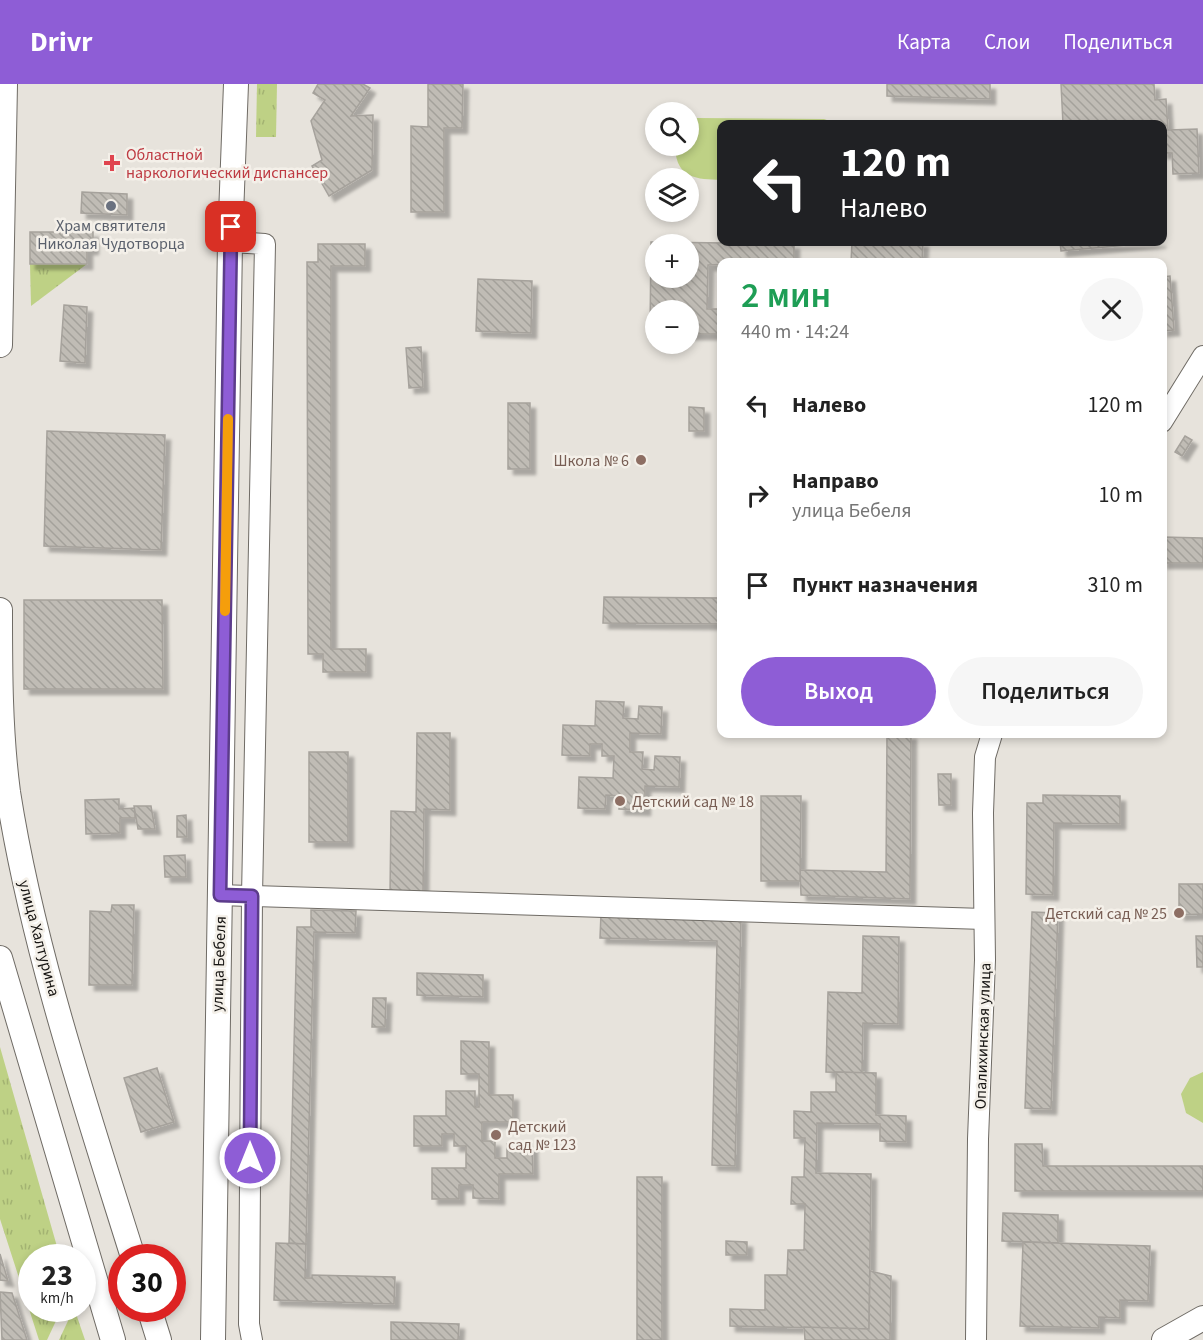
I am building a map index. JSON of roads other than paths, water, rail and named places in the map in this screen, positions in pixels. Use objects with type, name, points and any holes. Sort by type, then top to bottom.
[{"type":"main road","points":[[0,345],[5,84]]},
{"type":"main road","name":"улица Бебеля","points":[[213,1340],[230,242],[236,84]]},
{"type":"main road","name":"улица Халтурина","points":[[0,610],[1,727],[8,791],[24,876],[48,970],[129,1244]]},
{"type":"main road","points":[[0,958],[113,1340]]},
{"type":"main road","points":[[1164,1340],[1203,1318]]},
{"type":"main road","points":[[153,1322],[159,1340]]},
{"type":"street","points":[[230,242],[265,244],[252,896],[249,1324],[252,1340]]},
{"type":"street","points":[[1167,414],[1203,356]]},
{"type":"street","name":"Опалихинская улица","points":[[976,1340],[985,757],[991,738]]},
{"type":"street","points":[[220,895],[984,919]]},
{"type":"place","name":"Областной наркологический диспансер","points":[[112,163]]},
{"type":"place","name":"Храм святителя Николая Чудотворца","points":[[111,206]]},
{"type":"place","name":"Школа № 6","points":[[641,460]]},
{"type":"place","name":"Детский сад № 18","points":[[620,801]]},
{"type":"place","name":"Детский сад № 25","points":[[1179,913]]},
{"type":"place","name":"Детский сад № 123","points":[[496,1135]]}]
